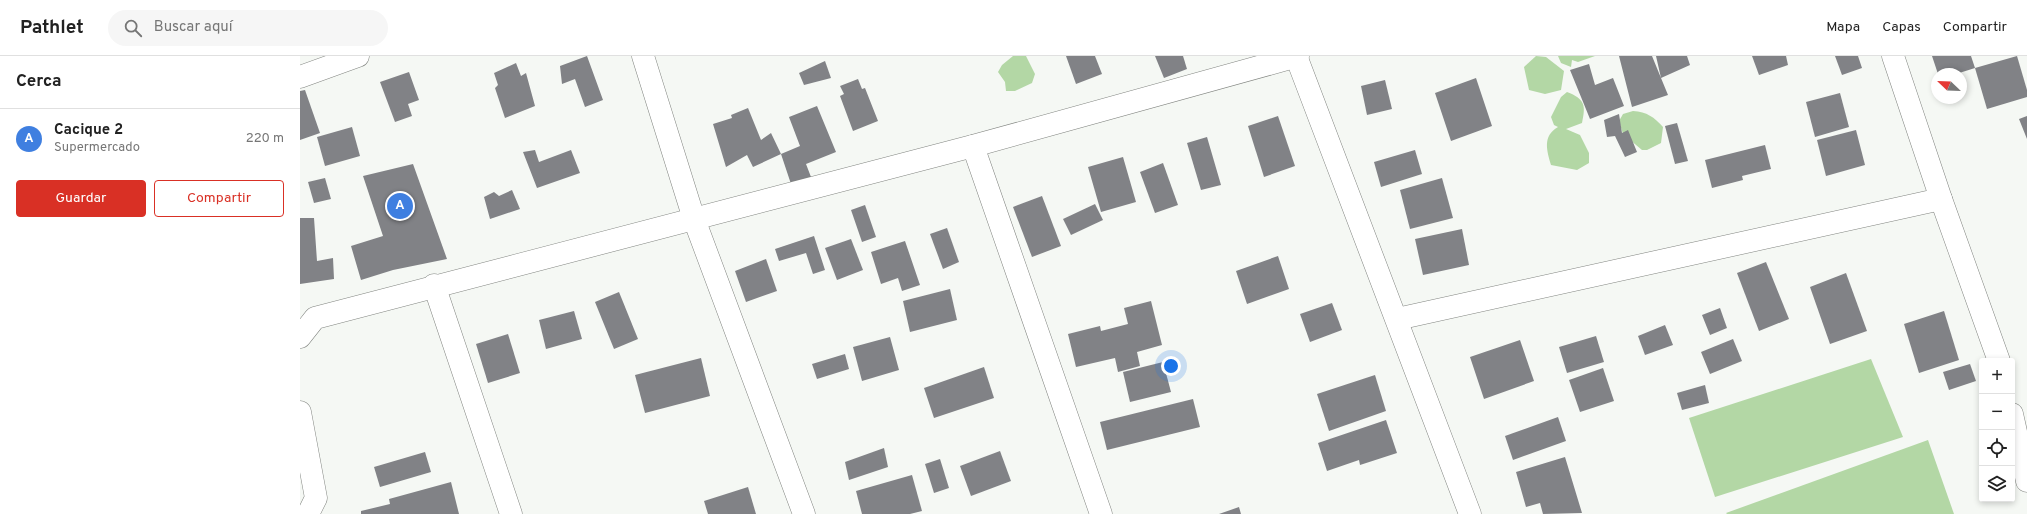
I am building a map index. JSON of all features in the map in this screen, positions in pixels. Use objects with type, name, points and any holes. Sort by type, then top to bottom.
[{"type":"street","points":[[300,77],[358,56]]},
{"type":"street","points":[[642,56],[694,219],[804,514]]},
{"type":"street","points":[[300,337],[314,318],[434,285],[973,146],[1297,56],[1470,514]]},
{"type":"street","points":[[1893,56],[1941,199],[1998,358]]},
{"type":"street","points":[[973,146],[1101,514]]},
{"type":"street","points":[[1397,319],[1941,199]]},
{"type":"street","points":[[434,285],[511,514]]},
{"type":"street","points":[[300,412],[316,498],[308,514]]},
{"type":"street","points":[[2015,427],[2027,481]]},
{"type":"green space","points":[[1013,56],[1026,56],[1035,74],[1032,83],[1015,91],[1006,91],[1005,82],[998,72],[1002,65]]},
{"type":"green space","points":[[1536,56],[1546,57],[1564,71],[1561,90],[1545,94],[1529,90],[1524,67]]},
{"type":"green space","points":[[1558,56],[1595,56],[1578,62],[1572,60],[1571,67],[1561,63]]},
{"type":"green space","points":[[1567,92],[1578,97],[1583,103],[1584,107],[1582,123],[1566,129],[1580,135],[1589,153],[1589,163],[1577,170],[1551,165],[1547,149],[1550,135],[1558,127],[1554,125],[1551,117],[1561,97]]},
{"type":"green space","points":[[1633,111],[1650,116],[1663,127],[1661,143],[1647,150],[1642,150],[1623,134],[1619,121],[1623,114]]},
{"type":"green space","points":[[1871,359],[1903,437],[1715,497],[1689,418]]},
{"type":"green space","points":[[1928,440],[1954,514],[1726,513]]},
{"type":"building","points":[[587,56],[603,100],[585,107],[575,79],[562,84],[560,66]]},
{"type":"building","points":[[1066,56],[1095,56],[1102,74],[1076,84]]},
{"type":"building","points":[[1155,56],[1183,56],[1187,69],[1164,78]]},
{"type":"building","points":[[1619,56],[1652,56],[1668,95],[1632,107]]},
{"type":"building","points":[[1656,56],[1687,56],[1690,65],[1661,78]]},
{"type":"building","points":[[1752,56],[1786,56],[1788,65],[1759,75]]},
{"type":"building","points":[[1835,56],[1858,56],[1862,68],[1842,75]]},
{"type":"building","points":[[1932,56],[1971,56],[1975,68],[1967,71],[1967,68],[1936,68]]},
{"type":"building","points":[[2017,56],[2027,90],[2027,97],[1987,109],[1975,68]]},
{"type":"building","points":[[825,61],[831,78],[804,85],[799,73]]},
{"type":"building","points":[[516,63],[521,76],[526,73],[535,106],[505,118],[495,88],[498,85],[494,73]]},
{"type":"building","points":[[1589,64],[1595,85],[1613,78],[1624,106],[1590,119],[1570,70]]},
{"type":"building","points":[[409,72],[419,100],[408,104],[412,116],[395,122],[380,82]]},
{"type":"building","points":[[1476,78],[1492,126],[1451,141],[1435,93]]},
{"type":"building","points":[[858,79],[862,89],[865,88],[878,121],[853,131],[840,96],[844,94],[840,86]]},
{"type":"building","points":[[1385,80],[1392,109],[1367,115],[1361,86]]},
{"type":"building","points":[[305,90],[320,133],[300,140],[300,91]]},
{"type":"building","points":[[1840,93],[1849,127],[1815,137],[1806,102]]},
{"type":"building","points":[[817,106],[836,152],[806,164],[811,177],[791,184],[781,154],[800,146],[789,117]]},
{"type":"building","points":[[748,108],[761,140],[771,133],[781,154],[753,167],[747,155],[726,167],[713,124],[732,118],[731,115]]},
{"type":"building","points":[[1619,114],[1622,133],[1628,130],[1637,152],[1625,157],[1615,136],[1607,137],[1604,120]]},
{"type":"building","points":[[1278,116],[1295,166],[1264,177],[1248,126]]},
{"type":"building","points":[[2027,116],[2027,139],[2019,119]]},
{"type":"building","points":[[1677,123],[1688,161],[1675,164],[1665,126]]},
{"type":"building","points":[[352,127],[360,156],[325,166],[317,137]]},
{"type":"building","points":[[1856,130],[1865,165],[1826,176],[1817,140]]},
{"type":"building","points":[[1207,137],[1221,185],[1201,190],[1187,143]]},
{"type":"building","points":[[1765,145],[1771,169],[1742,176],[1743,180],[1712,188],[1705,160]]},
{"type":"building","points":[[535,150],[539,162],[571,150],[580,173],[537,188],[523,152]]},
{"type":"building","points":[[1415,150],[1422,174],[1381,187],[1374,162]]},
{"type":"building","points":[[1123,157],[1136,202],[1101,212],[1088,167]]},
{"type":"building","points":[[1163,163],[1178,205],[1155,213],[1140,172]]},
{"type":"building","points":[[413,164],[447,259],[393,270],[361,280],[351,246],[383,236],[363,176]]},
{"type":"building","points":[[325,178],[331,199],[314,203],[308,182]]},
{"type":"building","points":[[1442,178],[1453,218],[1410,229],[1400,190]]},
{"type":"building","points":[[512,190],[520,209],[490,219],[484,197],[494,192],[499,196]]},
{"type":"building","points":[[1042,196],[1061,246],[1032,257],[1013,207]]},
{"type":"building","points":[[1095,204],[1103,220],[1071,235],[1063,219]]},
{"type":"building","points":[[865,205],[876,237],[862,242],[851,210]]},
{"type":"building","points":[[300,218],[314,218],[317,261],[333,258],[334,279],[300,284]]},
{"type":"building","points":[[947,228],[959,262],[943,269],[930,234]]},
{"type":"building","points":[[1462,229],[1469,265],[1423,275],[1415,239]]},
{"type":"building","points":[[814,236],[825,270],[813,274],[806,253],[779,261],[775,249]]},
{"type":"building","points":[[851,239],[863,270],[837,280],[825,248]]},
{"type":"building","points":[[905,241],[920,285],[902,291],[898,278],[881,284],[871,252]]},
{"type":"building","points":[[1278,256],[1289,289],[1247,304],[1236,271]]},
{"type":"building","points":[[766,259],[777,291],[746,302],[735,271]]},
{"type":"building","points":[[1766,262],[1789,319],[1759,331],[1737,273]]},
{"type":"building","points":[[1846,273],[1867,331],[1830,344],[1810,287]]},
{"type":"building","points":[[950,289],[957,320],[910,332],[903,301]]},
{"type":"building","points":[[619,292],[638,339],[614,349],[595,302]]},
{"type":"building","points":[[1151,301],[1162,345],[1137,352],[1140,366],[1118,372],[1115,358],[1076,367],[1068,334],[1100,326],[1101,331],[1128,324],[1124,308]]},
{"type":"building","points":[[1332,303],[1342,330],[1310,342],[1300,314]]},
{"type":"building","points":[[1720,308],[1727,328],[1710,335],[1702,315]]},
{"type":"building","points":[[574,311],[582,339],[546,349],[539,320]]},
{"type":"building","points":[[1944,311],[1959,360],[1919,373],[1904,324]]},
{"type":"building","points":[[1665,325],[1673,345],[1645,355],[1638,336]]},
{"type":"building","points":[[508,334],[520,373],[488,383],[476,344]]},
{"type":"building","points":[[1596,336],[1604,362],[1567,373],[1559,347]]},
{"type":"building","points":[[890,337],[899,370],[862,381],[853,347]]},
{"type":"building","points":[[1733,339],[1742,361],[1710,374],[1701,352]]},
{"type":"building","points":[[1520,340],[1534,381],[1484,399],[1470,357]]},
{"type":"building","points":[[845,354],[849,369],[817,379],[812,364]]},
{"type":"building","points":[[701,358],[710,396],[645,413],[635,375]]},
{"type":"building","points":[[1163,362],[1171,392],[1130,402],[1123,372]]},
{"type":"building","points":[[1970,364],[1976,381],[1949,390],[1943,372]]},
{"type":"building","points":[[984,367],[994,398],[934,418],[924,388]]},
{"type":"building","points":[[1603,368],[1614,401],[1580,412],[1569,380]]},
{"type":"building","points":[[1375,375],[1386,411],[1329,431],[1317,394]]},
{"type":"building","points":[[1705,385],[1709,403],[1682,410],[1677,393]]},
{"type":"building","points":[[1193,399],[1200,427],[1107,450],[1100,422]]},
{"type":"building","points":[[1558,417],[1566,441],[1513,460],[1505,436]]},
{"type":"building","points":[[1386,420],[1397,453],[1360,465],[1359,460],[1327,471],[1318,443]]},
{"type":"building","points":[[884,448],[888,467],[849,480],[845,462]]},
{"type":"building","points":[[1000,451],[1011,481],[971,496],[960,466]]},
{"type":"building","points":[[425,452],[431,472],[380,487],[374,467]]},
{"type":"building","points":[[1565,457],[1582,513],[1543,514],[1540,503],[1526,507],[1516,472]]},
{"type":"building","points":[[940,459],[949,488],[934,493],[925,464]]},
{"type":"building","points":[[912,475],[922,511],[910,514],[862,514],[856,491]]},
{"type":"building","points":[[451,482],[459,514],[361,514],[361,511],[390,504],[389,499]]},
{"type":"building","points":[[748,487],[756,514],[708,514],[704,501]]},
{"type":"building","points":[[1239,507],[1241,514],[1219,514]]},
{"type":"place","name":"Cacique 2","points":[[400,206]]}]
